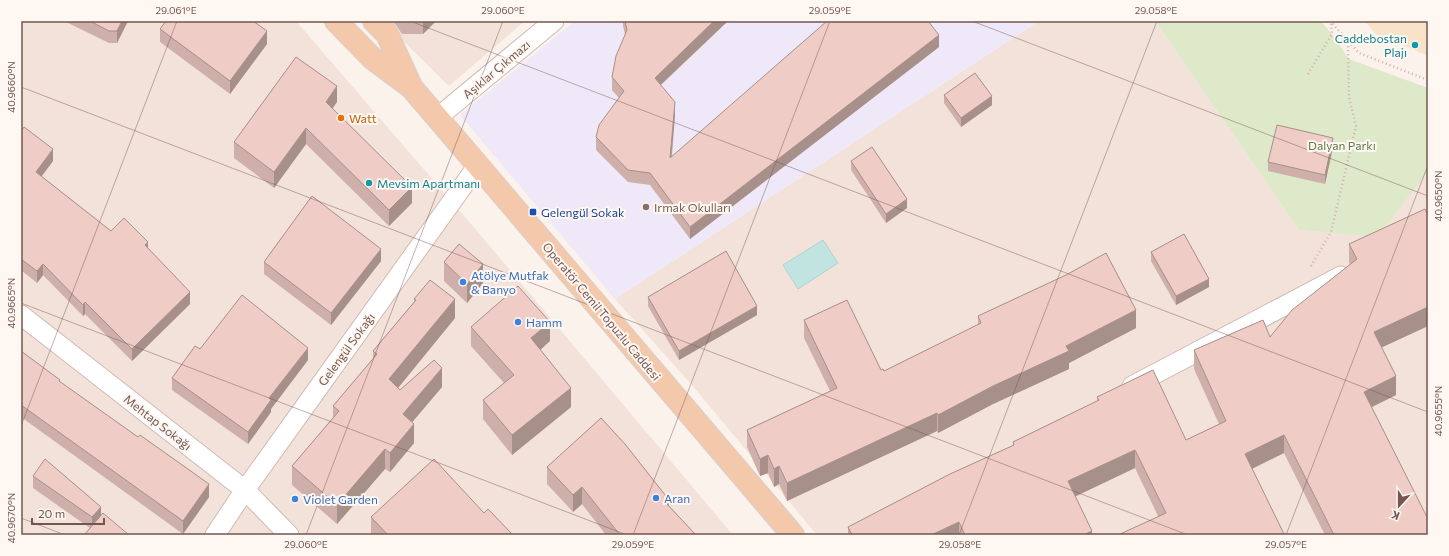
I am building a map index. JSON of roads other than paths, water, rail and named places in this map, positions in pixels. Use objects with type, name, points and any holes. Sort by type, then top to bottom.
[{"type":"main road","name":"Operatör Cemil Topuzlu Caddesi","points":[[336,21],[372,58],[411,87],[793,535]]},
{"type":"main road","name":"Operatör Cemil Topuzlu Caddesi","points":[[374,21],[387,34],[411,87]]},
{"type":"street","name":"Aşıklar Çıkmazı","points":[[437,118],[554,21]]},
{"type":"street","name":"Gelengül Sokağı","points":[[215,535],[245,490],[478,165]]},
{"type":"street","points":[[1118,393],[1341,276]]},
{"type":"street","name":"Mehtap Sokağı","points":[[21,315],[245,490],[289,535]]},
{"type":"water","points":[[823,240],[838,263],[798,289],[783,265]]},
{"type":"place","name":"Caddebostan Plajı","points":[[1415,45]]},
{"type":"place","name":"Watt","points":[[341,118]]},
{"type":"place","name":"Mevsim Apartmanı","points":[[369,183]]},
{"type":"place","name":"Irmak Okulları","points":[[646,207]]},
{"type":"place","name":"Gelengül Sokak","points":[[533,212]]},
{"type":"place","name":"Atölye Mutfak & Banyo","points":[[463,282]]},
{"type":"place","name":"Hamm","points":[[518,322]]},
{"type":"place","name":"Aran","points":[[656,498]]},
{"type":"place","name":"Violet Garden","points":[[295,499]]},
{"type":"park label","name":"Dalyan Parkı","points":[[1342,145]]}]
